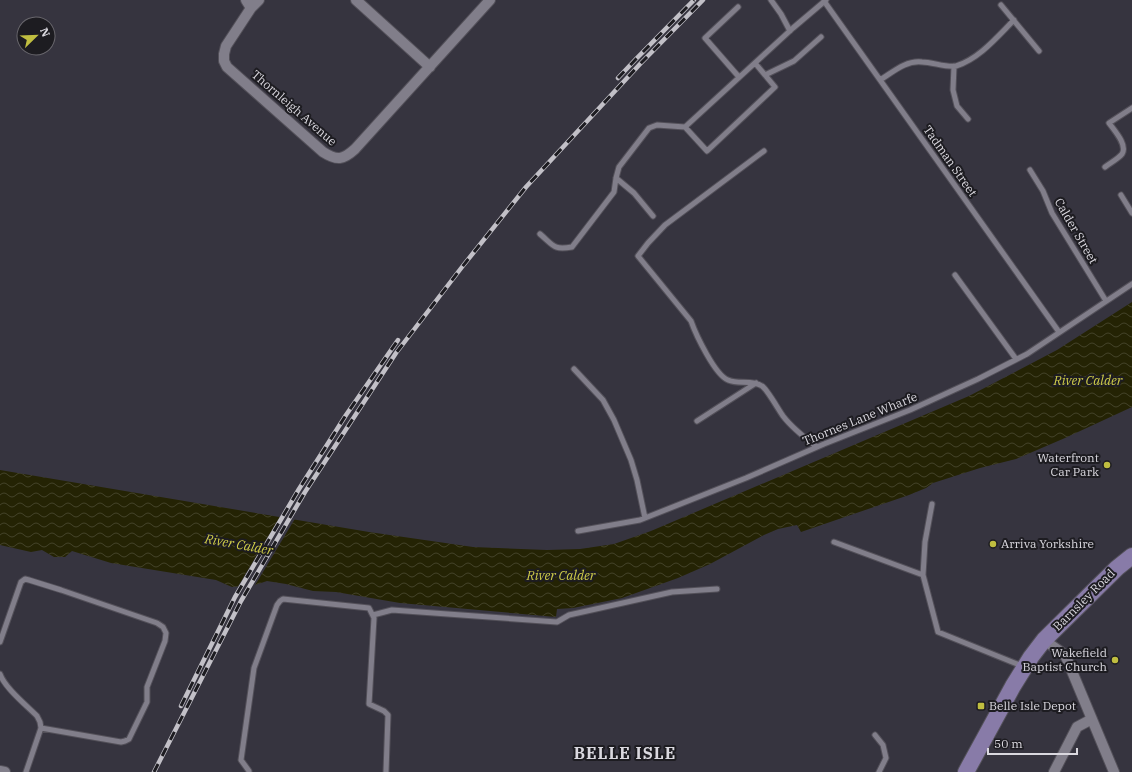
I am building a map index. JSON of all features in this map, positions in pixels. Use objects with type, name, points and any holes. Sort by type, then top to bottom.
[{"type":"main road","name":"Barnsley Road","points":[[966,772],[1013,686],[1044,640],[1116,568],[1132,556]]},
{"type":"street","name":"Thornleigh Avenue","points":[[259,0],[248,4],[226,46],[224,61],[227,67],[323,152],[337,159],[349,155],[356,149],[490,0]]},
{"type":"street","points":[[356,0],[430,67]]},
{"type":"street","points":[[1044,640],[1066,657],[1114,772]]},
{"type":"street","points":[[1054,772],[1078,727],[1092,719]]},
{"type":"street","points":[[0,771],[5,772]]},
{"type":"lane","points":[[771,0],[791,30]]},
{"type":"lane","name":"Tadman Street","points":[[685,127],[825,1],[1059,332]]},
{"type":"lane","points":[[1001,5],[1039,51]]},
{"type":"lane","points":[[738,7],[705,38],[739,77]]},
{"type":"lane","points":[[880,80],[907,63],[921,61],[954,66],[967,61],[977,55],[1014,20]]},
{"type":"lane","points":[[765,75],[794,61],[820,37]]},
{"type":"lane","points":[[540,234],[555,248],[560,249],[572,247],[614,192],[619,167],[649,128],[657,125],[685,127],[707,151],[775,87],[755,63]]},
{"type":"lane","points":[[954,66],[953,90],[957,106],[968,119]]},
{"type":"lane","points":[[1104,167],[1122,154],[1124,150],[1124,144],[1109,123],[1132,108]]},
{"type":"lane","points":[[764,151],[665,225],[638,256],[691,321],[695,331],[719,373],[728,380],[756,383],[763,386],[793,428],[817,447]]},
{"type":"lane","name":"Calder Street","points":[[1030,170],[1043,191],[1052,213],[1106,301]]},
{"type":"lane","points":[[616,178],[634,193],[653,216]]},
{"type":"lane","points":[[1121,195],[1132,213]]},
{"type":"lane","points":[[955,275],[1016,359]]},
{"type":"lane","name":"Thornes Lane Wharfe","points":[[578,531],[640,520],[910,410],[1027,354],[1132,284]]},
{"type":"lane","points":[[574,369],[603,400],[614,420],[637,480],[645,518]]},
{"type":"lane","points":[[697,421],[756,383]]},
{"type":"lane","points":[[932,504],[925,542],[923,575],[938,632],[1025,667]]},
{"type":"lane","points":[[834,542],[923,575]]},
{"type":"lane","points":[[0,642],[21,582],[25,579],[157,622],[163,627],[166,633],[163,648],[147,687],[147,702],[128,739],[121,742],[41,728]]},
{"type":"lane","points":[[373,615],[392,610],[557,622],[569,615],[672,592],[717,589]]},
{"type":"lane","points":[[250,772],[241,760],[254,668],[277,605],[283,599],[369,608],[374,618],[369,704],[384,711],[388,716],[386,772]]},
{"type":"lane","points":[[0,674],[6,685],[37,716],[40,722],[41,728],[26,772]]},
{"type":"lane","points":[[875,735],[883,745],[886,758],[879,772]]},
{"type":"water","name":"River Calder","points":[[1132,302],[1132,407],[1016,459],[980,468],[933,483],[926,488],[909,495],[801,532],[797,525],[778,529],[710,564],[678,578],[622,598],[573,608],[557,609],[556,617],[400,603],[336,592],[313,591],[267,581],[255,585],[232,587],[216,580],[111,563],[72,551],[65,557],[54,557],[42,550],[31,552],[0,545],[0,470],[369,532],[473,547],[547,550],[580,549],[614,544],[651,531],[969,396],[1057,350]]},
{"type":"pier","points":[[281,515],[296,517],[254,587],[237,588]]},
{"type":"railway","points":[[618,78],[694,0]]},
{"type":"railway","points":[[154,772],[241,601],[305,492],[396,353],[526,187],[641,63],[703,0]]},
{"type":"railway","points":[[181,706],[235,597],[299,489],[346,415],[398,340]]},
{"type":"place","name":"Waterfront Car Park","points":[[1107,465]]},
{"type":"place","name":"Arriva Yorkshire","points":[[993,544]]},
{"type":"place","name":"Wakefield Baptist Church","points":[[1115,660]]},
{"type":"place","name":"Belle Isle Depot","points":[[981,706]]},
{"type":"district","name":"BELLE ISLE","points":[[625,753]]}]
